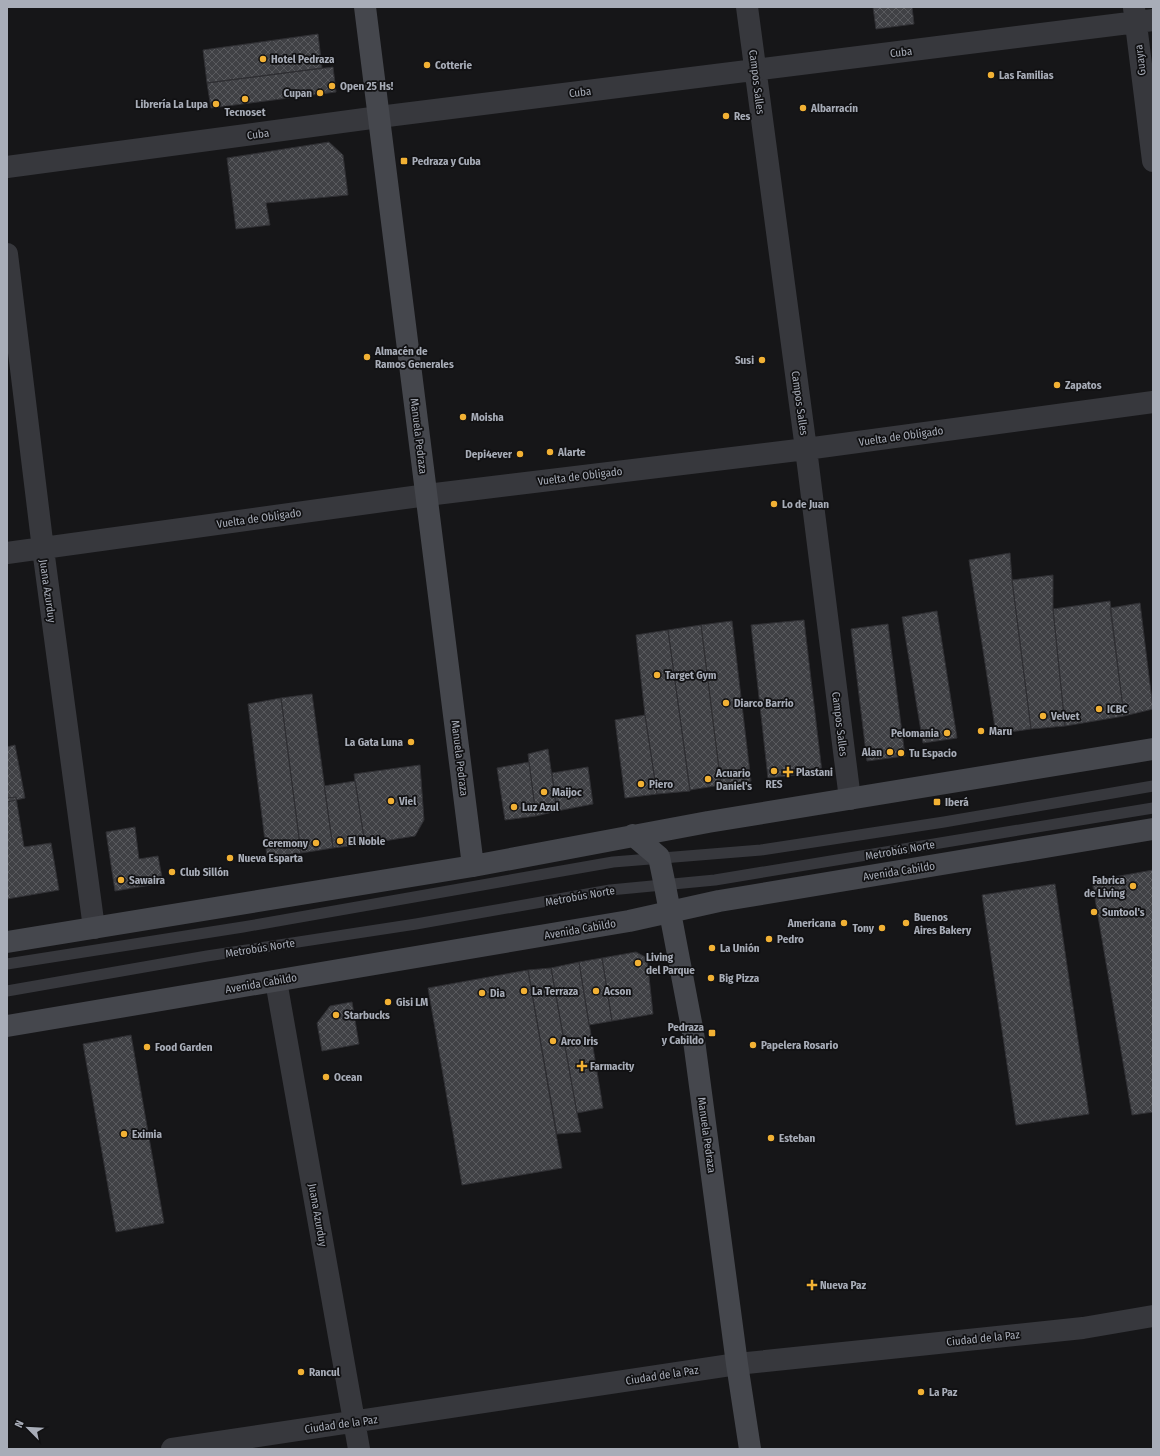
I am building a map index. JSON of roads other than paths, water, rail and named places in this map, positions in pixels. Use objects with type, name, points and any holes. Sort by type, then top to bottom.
[{"type":"main road","name":"Manuela Pedraza","points":[[365,7],[473,866]]},
{"type":"main road","points":[[7,942],[473,866],[633,835],[1153,749]]},
{"type":"main road","name":"Avenida Cabildo","points":[[7,1026],[629,921],[727,899],[1153,829]]},
{"type":"main road","points":[[633,835],[659,857]]},
{"type":"main road","name":"Manuela Pedraza","points":[[659,857],[693,1034],[737,1364],[750,1449]]},
{"type":"street","name":"Campos Salles","points":[[747,7],[806,449],[850,799]]},
{"type":"street","name":"Cuba","points":[[7,167],[379,117],[755,70],[1141,16]]},
{"type":"street","name":"Guayra","points":[[1141,16],[1153,161]]},
{"type":"street","name":"Juana Azurduy","points":[[7,254],[43,549],[94,928]]},
{"type":"street","name":"Vuelta de Obligado","points":[[7,553],[427,495],[806,449],[1153,402]]},
{"type":"street","name":"Juana Azurduy","points":[[276,981],[359,1449]]},
{"type":"street","name":"Ciudad de la Paz","points":[[172,1449],[737,1364],[1075,1328],[1153,1316]]},
{"type":"lane","name":"Metrobús Norte","points":[[7,964],[243,927],[613,862],[659,857],[711,855],[761,850],[944,822],[1153,786]]},
{"type":"lane","name":"Metrobús Norte","points":[[7,991],[207,956],[416,924],[617,889],[665,886],[715,880],[1153,808]]},
{"type":"place","name":"Hotel Pedraza","points":[[263,59]]},
{"type":"place","name":"Cotterie","points":[[427,65]]},
{"type":"place","name":"Las Familias","points":[[991,75]]},
{"type":"place","name":"Open 25 Hs!","points":[[332,86]]},
{"type":"place","name":"Cupan","points":[[320,93]]},
{"type":"place","name":"Tecnoset","points":[[245,99]]},
{"type":"place","name":"Librería La Lupa","points":[[216,104]]},
{"type":"place","name":"Albarracín","points":[[803,108]]},
{"type":"place","name":"Res","points":[[726,116]]},
{"type":"place","name":"Pedraza y Cuba","points":[[404,161]]},
{"type":"place","name":"Almacén de Ramos Generales","points":[[367,357]]},
{"type":"place","name":"Susi","points":[[762,360]]},
{"type":"place","name":"Zapatos","points":[[1057,385]]},
{"type":"place","name":"Moisha","points":[[463,417]]},
{"type":"place","name":"Alarte","points":[[550,452]]},
{"type":"place","name":"Depi4ever","points":[[520,454]]},
{"type":"place","name":"Lo de Juan","points":[[774,504]]},
{"type":"place","name":"Target Gym","points":[[657,675]]},
{"type":"place","name":"Diarco Barrio","points":[[726,703]]},
{"type":"place","name":"ICBC","points":[[1099,709]]},
{"type":"place","name":"Velvet","points":[[1043,716]]},
{"type":"place","name":"Maru","points":[[981,731]]},
{"type":"place","name":"Pelomania","points":[[947,733]]},
{"type":"place","name":"La Gata Luna","points":[[411,742]]},
{"type":"place","name":"Alan","points":[[890,752]]},
{"type":"place","name":"Tu Espacio","points":[[901,753]]},
{"type":"place","name":"RES","points":[[774,771]]},
{"type":"place","name":"Plastani","points":[[788,772]]},
{"type":"place","name":"Acuario Daniel's","points":[[708,779]]},
{"type":"place","name":"Piero","points":[[641,784]]},
{"type":"place","name":"Maijoc","points":[[544,792]]},
{"type":"place","name":"Viel","points":[[391,801]]},
{"type":"place","name":"Iberá","points":[[937,802]]},
{"type":"place","name":"Luz Azul","points":[[514,807]]},
{"type":"place","name":"El Noble","points":[[340,841]]},
{"type":"place","name":"Ceremony","points":[[316,843]]},
{"type":"place","name":"Nueva Esparta","points":[[230,858]]},
{"type":"place","name":"Club Sillón","points":[[172,872]]},
{"type":"place","name":"Sawaira","points":[[121,880]]},
{"type":"place","name":"Fabrica de Living","points":[[1133,886]]},
{"type":"place","name":"Suntool's","points":[[1094,912]]},
{"type":"place","name":"Americana","points":[[844,923]]},
{"type":"place","name":"Buenos Aires Bakery","points":[[906,923]]},
{"type":"place","name":"Tony","points":[[882,928]]},
{"type":"place","name":"Pedro","points":[[769,939]]},
{"type":"place","name":"La Unión","points":[[712,948]]},
{"type":"place","name":"Living del Parque","points":[[638,963]]},
{"type":"place","name":"Big Pizza","points":[[711,978]]},
{"type":"place","name":"La Terraza","points":[[524,991]]},
{"type":"place","name":"Acson","points":[[596,991]]},
{"type":"place","name":"Dia","points":[[482,993]]},
{"type":"place","name":"Gisi LM","points":[[388,1002]]},
{"type":"place","name":"Starbucks","points":[[336,1015]]},
{"type":"place","name":"Pedraza y Cabildo","points":[[712,1033]]},
{"type":"place","name":"Arco Iris","points":[[553,1041]]},
{"type":"place","name":"Papelera Rosario","points":[[753,1045]]},
{"type":"place","name":"Food Garden","points":[[147,1047]]},
{"type":"place","name":"Farmacity","points":[[582,1066]]},
{"type":"place","name":"Ocean","points":[[326,1077]]},
{"type":"place","name":"Eximia","points":[[124,1134]]},
{"type":"place","name":"Esteban","points":[[771,1138]]},
{"type":"place","name":"Nueva Paz","points":[[812,1285]]},
{"type":"place","name":"Rancul","points":[[301,1372]]},
{"type":"place","name":"La Paz","points":[[921,1392]]}]
